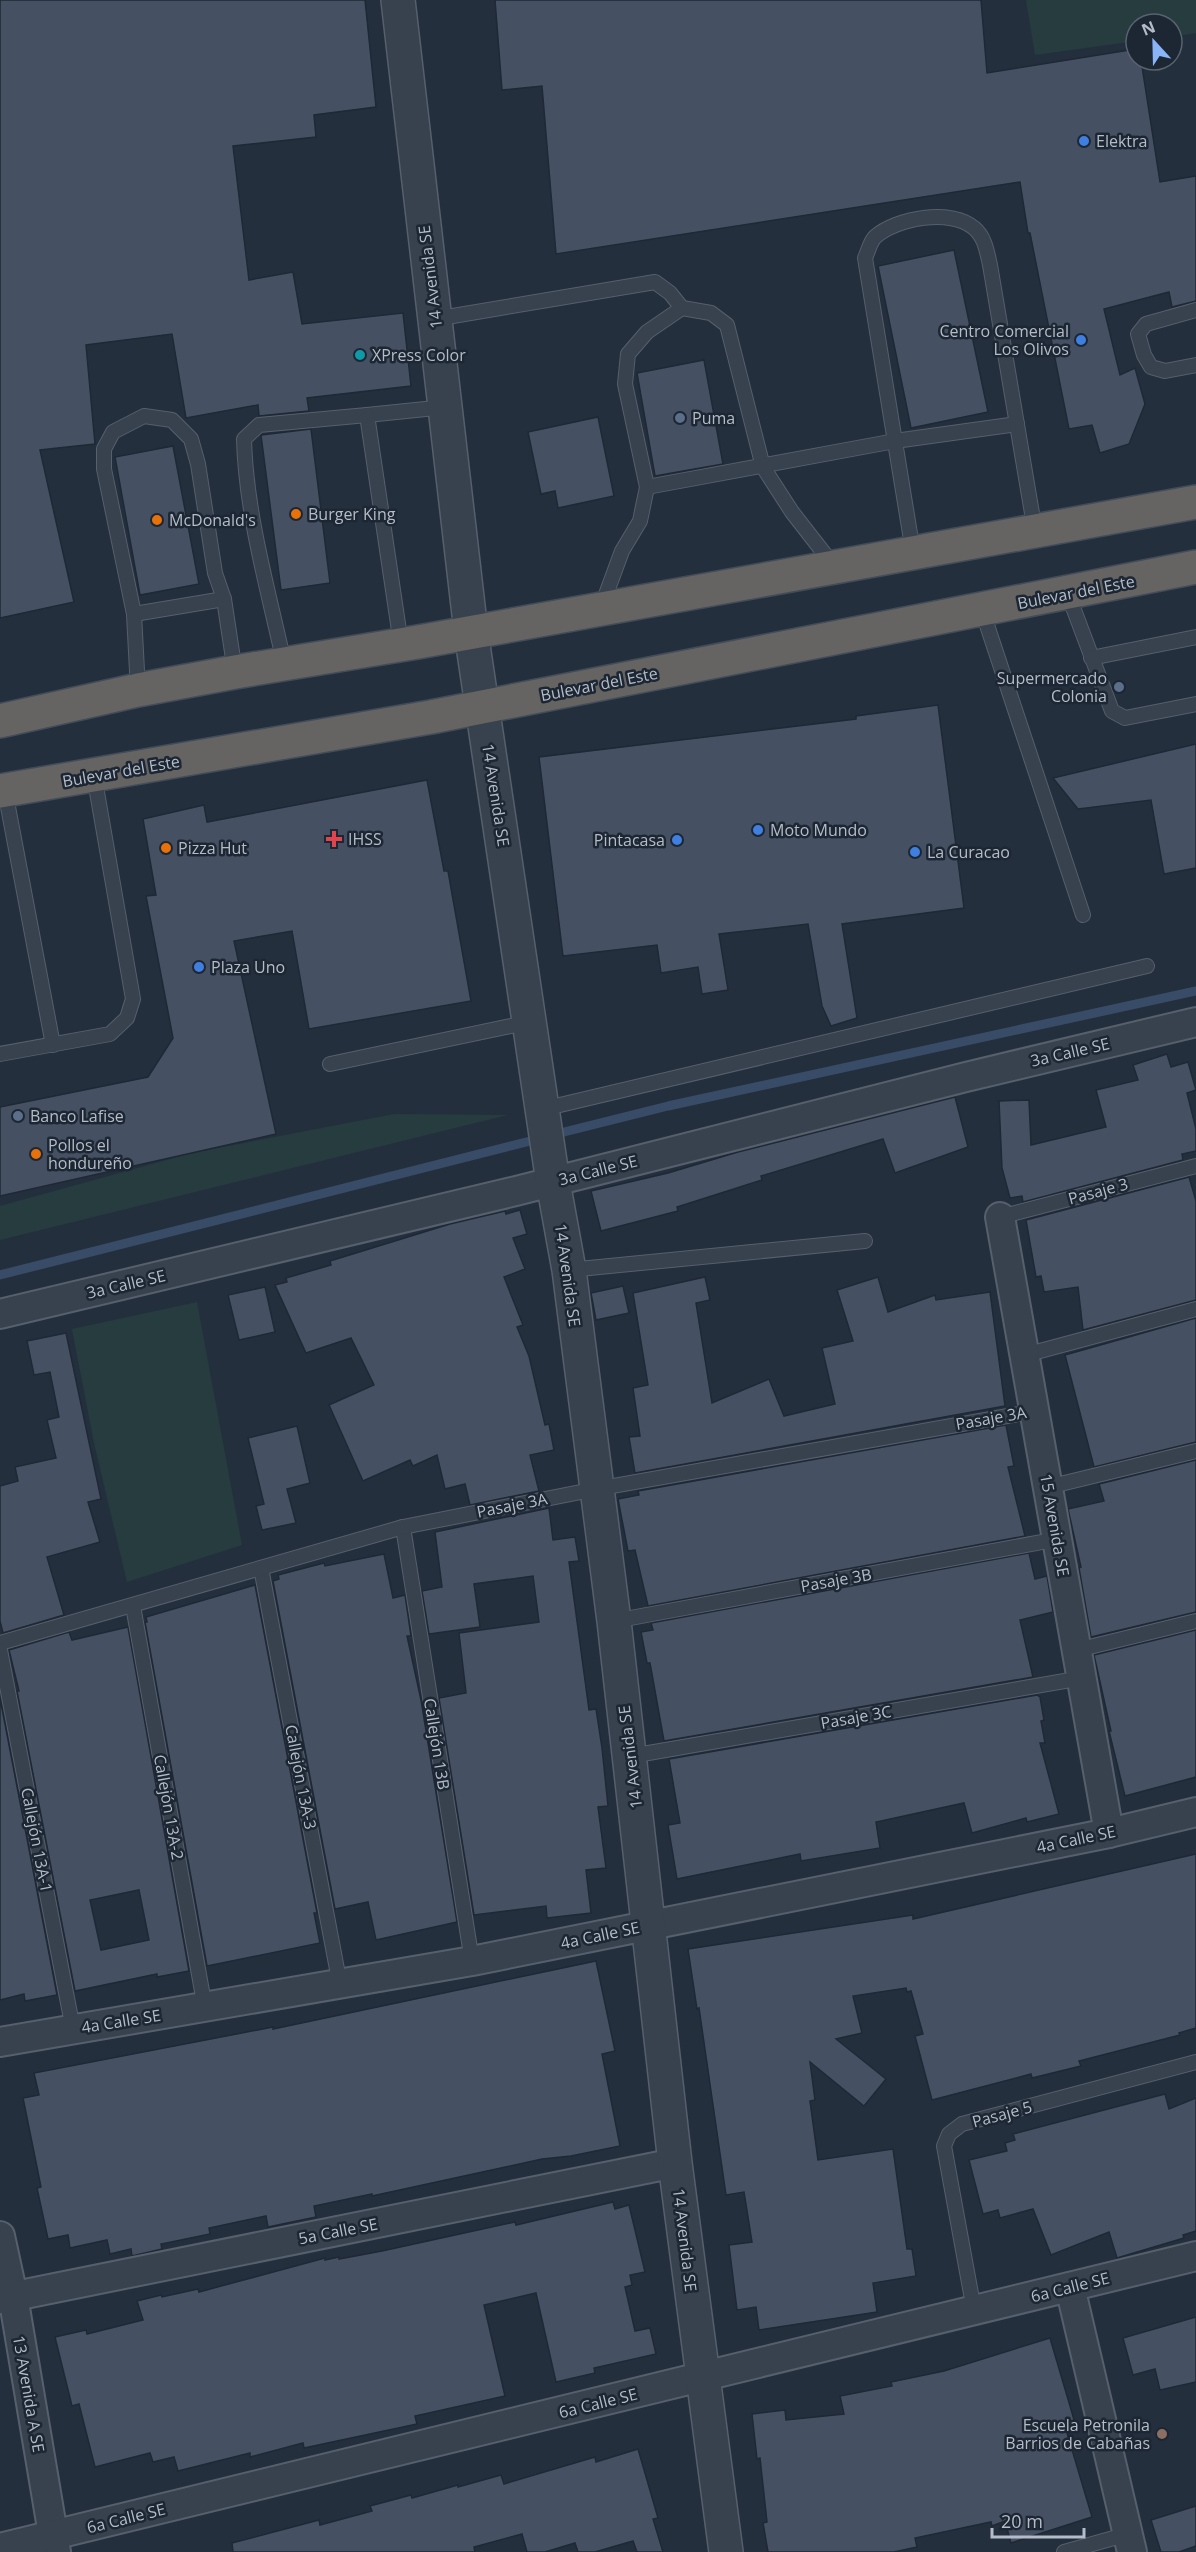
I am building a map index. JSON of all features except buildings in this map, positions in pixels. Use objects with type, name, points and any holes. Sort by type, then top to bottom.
[{"type":"highway","points":[[0,721],[138,690],[284,663],[471,632],[1196,502]]},
{"type":"highway","name":"Bulevar del Este","points":[[3,791],[483,706],[1068,594],[1196,567]]},
{"type":"street","name":"14 Avenida SE","points":[[398,0],[471,632],[553,1182],[569,1270],[631,1756],[675,2163],[726,2552]]},
{"type":"street","name":"3a Calle SE","points":[[0,1314],[553,1182],[966,1077],[1196,1023]]},
{"type":"street","name":"15 Avenida SE","points":[[1000,1217],[1109,1833]]},
{"type":"street","name":"4a Calle SE","points":[[0,2042],[340,1986],[472,1961],[1109,1833],[1196,1812]]},
{"type":"street","name":"5a Calle SE","points":[[6,2297],[675,2163]]},
{"type":"street","name":"13 Avenida A SE","points":[[0,2236],[6,2297],[54,2544]]},
{"type":"street","name":"6a Calle SE","points":[[0,2548],[54,2544],[703,2377],[1196,2256]]},
{"type":"street","points":[[1070,2287],[1130,2543]]},
{"type":"lane","points":[[913,552],[865,258],[873,239],[894,224],[945,215],[973,226],[983,240],[990,265],[1035,531]]},
{"type":"lane","points":[[435,319],[655,282],[670,293],[682,308],[711,313],[727,325],[763,466],[792,512],[834,566]]},
{"type":"lane","points":[[601,608],[622,551],[640,521],[647,487],[625,384],[628,354],[647,332],[682,308]]},
{"type":"lane","points":[[1196,310],[1146,324],[1138,334],[1144,355],[1151,367],[1165,371],[1196,365]]},
{"type":"lane","points":[[284,663],[253,519],[244,462],[244,439],[259,425],[445,407]]},
{"type":"lane","points":[[367,415],[401,644]]},
{"type":"lane","points":[[138,690],[134,614],[104,469],[104,450],[113,432],[144,416],[172,420],[192,438],[215,573],[224,599],[235,672]]},
{"type":"lane","points":[[647,487],[895,441],[1017,424]]},
{"type":"lane","points":[[1068,594],[1112,711],[1125,718],[1196,704]]},
{"type":"lane","points":[[134,614],[224,599]]},
{"type":"lane","points":[[982,610],[1083,915]]},
{"type":"lane","points":[[1091,658],[1196,638]]},
{"type":"lane","points":[[0,1054],[110,1034],[128,1018],[133,999],[94,775]]},
{"type":"lane","points":[[3,791],[53,1045]]},
{"type":"lane","points":[[543,1109],[1147,966]]},
{"type":"lane","points":[[330,1064],[530,1022]]},
{"type":"lane","name":"Pasaje 3","points":[[1000,1217],[1196,1166]]},
{"type":"lane","points":[[569,1270],[865,1241]]},
{"type":"lane","points":[[1025,1355],[1196,1310]]},
{"type":"lane","name":"Pasaje 3A","points":[[0,1643],[402,1527],[596,1489],[1035,1411]]},
{"type":"lane","points":[[1048,1486],[1196,1451]]},
{"type":"lane","name":"Callejón 13B","points":[[402,1527],[472,1961]]},
{"type":"lane","name":"Pasaje 3B","points":[[614,1621],[1058,1539]]},
{"type":"lane","name":"Callejón 13A-3","points":[[261,1568],[340,1986]]},
{"type":"lane","name":"Callejón 13A-2","points":[[133,1606],[205,2008]]},
{"type":"lane","points":[[1077,1650],[1196,1621]]},
{"type":"lane","name":"Callejón 13A-1","points":[[0,1650],[74,2029]]},
{"type":"lane","name":"Pasaje 3C","points":[[631,1756],[1082,1678]]},
{"type":"lane","name":"Pasaje 5","points":[[974,2310],[944,2146],[949,2134],[962,2124],[1196,2062]]},
{"type":"lane","points":[[1064,2552],[1130,2543]]},
{"type":"green space","points":[[1026,0],[1196,0],[1196,33],[1184,35],[1184,12],[1124,12],[1124,43],[1035,55]]},
{"type":"green space","points":[[394,1114],[508,1115],[0,1240],[0,1206],[192,1153]]},
{"type":"green space","points":[[197,1302],[242,1545],[127,1582],[94,1443],[72,1329]]},
{"type":"waterway","points":[[556,1134],[668,1106],[1196,991]]},
{"type":"waterway","points":[[0,1275],[538,1139]]},
{"type":"place","name":"Elektra","points":[[1084,141]]},
{"type":"place","name":"Centro Comercial Los Olivos","points":[[1081,340]]},
{"type":"place","name":"XPress Color","points":[[360,355]]},
{"type":"place","name":"Puma","points":[[680,418]]},
{"type":"place","name":"Burger King","points":[[296,514]]},
{"type":"place","name":"McDonald's","points":[[157,520]]},
{"type":"place","name":"Supermercado Colonia","points":[[1119,687]]},
{"type":"place","name":"Moto Mundo","points":[[758,830]]},
{"type":"place","name":"IHSS","points":[[334,839]]},
{"type":"place","name":"Pintacasa","points":[[677,840]]},
{"type":"place","name":"Pizza Hut","points":[[166,848]]},
{"type":"place","name":"La Curacao","points":[[915,852]]},
{"type":"place","name":"Plaza Uno","points":[[199,967]]},
{"type":"place","name":"Banco Lafise","points":[[18,1116]]},
{"type":"place","name":"Pollos el hondureño","points":[[36,1154]]},
{"type":"place","name":"Escuela Petronila Barrios de Cabañas","points":[[1162,2434]]}]
